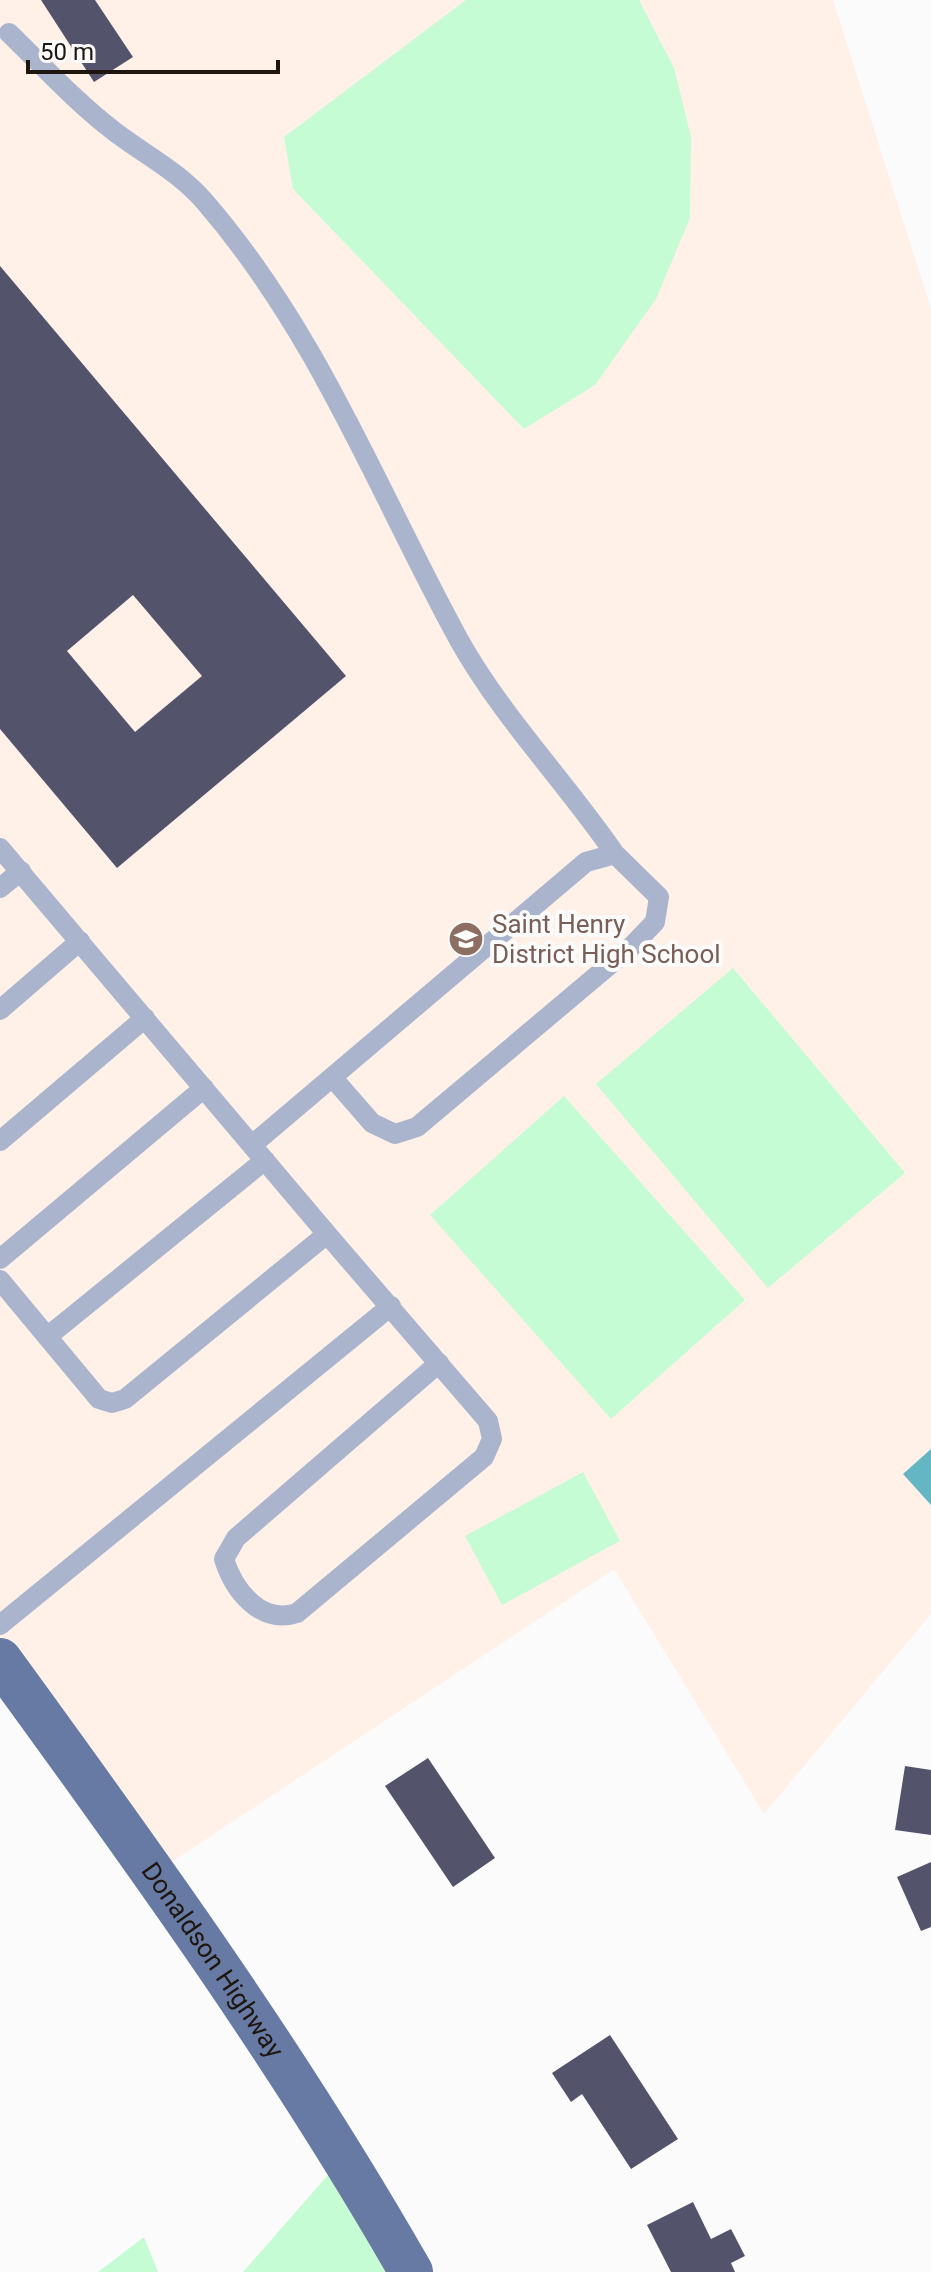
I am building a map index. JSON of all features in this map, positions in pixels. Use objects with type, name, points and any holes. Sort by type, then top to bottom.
[{"type":"main road","name":"Donaldson Highway","points":[[0,1660],[155,1873],[238,1996],[350,2165],[411,2272]]},
{"type":"lane","points":[[9,33],[116,133],[179,173],[254,264],[338,396],[426,577],[486,686],[587,813],[615,854],[659,897],[655,922],[632,946],[417,1127],[395,1134],[372,1123],[332,1077]]},
{"type":"lane","points":[[0,848],[327,1234],[391,1306],[488,1421],[492,1439],[484,1457],[297,1613],[281,1618],[260,1611],[230,1578],[224,1559],[236,1538],[439,1363]]},
{"type":"lane","points":[[47,1337],[258,1152],[332,1077],[586,862],[615,854]]},
{"type":"lane","points":[[0,888],[21,871]]},
{"type":"lane","points":[[0,1010],[80,941]]},
{"type":"lane","points":[[0,1141],[145,1018]]},
{"type":"lane","points":[[0,1259],[204,1088]]},
{"type":"lane","points":[[0,1280],[99,1399],[120,1401],[327,1234]]},
{"type":"lane","points":[[0,1625],[391,1306]]},
{"type":"shaded area","name":"Saint Henry District High School","points":[[0,0],[833,0],[931,309],[931,1614],[764,1814],[614,1569],[155,1873],[0,1660]]},
{"type":"green space","points":[[466,0],[639,0],[674,68],[691,137],[690,218],[656,299],[595,385],[524,429],[293,189],[284,137]]},
{"type":"green space","points":[[733,968],[905,1173],[768,1288],[596,1084]]},
{"type":"green space","points":[[564,1096],[745,1300],[611,1419],[430,1215]]},
{"type":"green space","points":[[583,1472],[620,1541],[502,1605],[465,1536]]},
{"type":"green space","points":[[335,2167],[411,2272],[243,2272]]},
{"type":"green space","points":[[144,2237],[158,2272],[98,2272]]},
{"type":"water","points":[[931,1449],[931,1505],[903,1474]]},
{"type":"building","points":[[41,0],[95,0],[133,57],[94,82]]},
{"type":"building","points":[[0,266],[346,676],[117,868],[0,729]],"holes":[[[133,595],[202,676],[135,732],[67,651]]]},
{"type":"building","points":[[428,1758],[495,1858],[453,1887],[385,1786]]},
{"type":"building","points":[[905,1766],[931,1770],[931,1835],[895,1830]]},
{"type":"building","points":[[931,1862],[931,1927],[921,1931],[897,1877]]},
{"type":"building","points":[[610,2035],[678,2139],[631,2169],[582,2094],[571,2102],[552,2073]]},
{"type":"building","points":[[693,2202],[711,2239],[731,2229],[745,2256],[731,2263],[735,2272],[671,2272],[647,2225]]},
{"type":"place","name":"Saint Henry District High School","points":[[466,939]]}]
